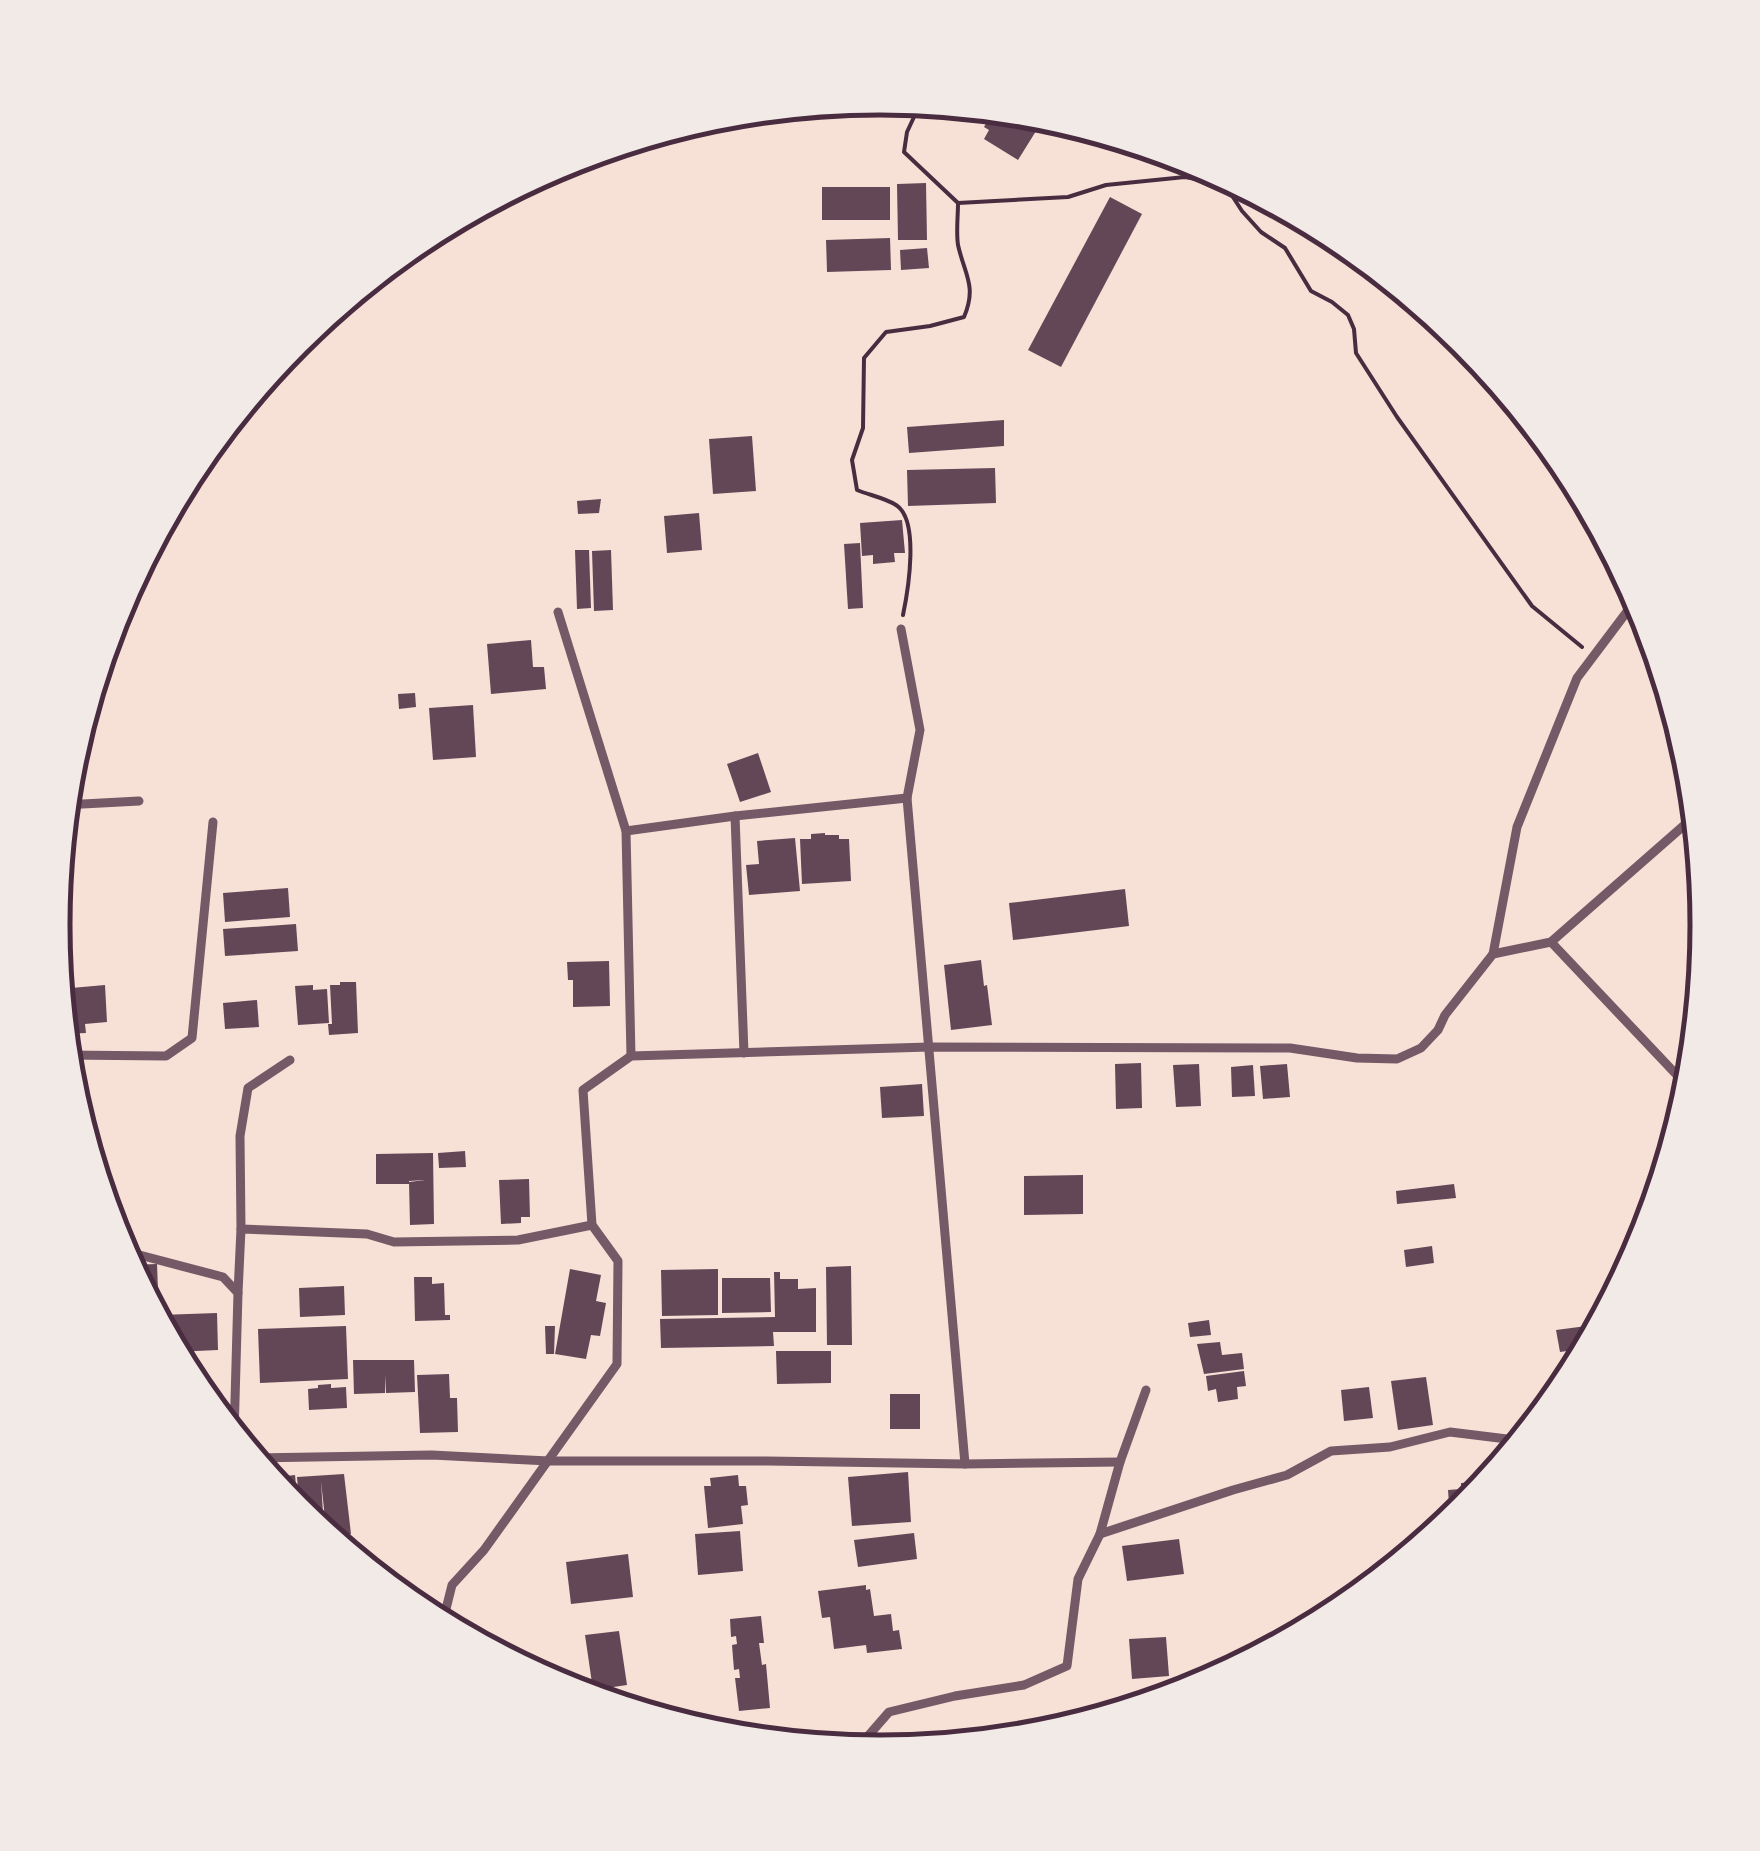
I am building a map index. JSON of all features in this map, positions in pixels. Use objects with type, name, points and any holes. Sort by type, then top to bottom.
[{"type":"street","points":[[558,612],[626,831],[631,1056]]},
{"type":"street","points":[[446,1609],[452,1586],[484,1550],[617,1364],[618,1262],[592,1225],[583,1090],[631,1056],[929,1047],[1290,1048],[1398,1060],[1421,1048],[1438,1030],[1445,1015],[1494,954],[1517,828],[1576,678],[1626,612]]},
{"type":"street","points":[[901,629],[920,730],[907,798],[965,1464]]},
{"type":"street","points":[[626,831],[907,798]]},
{"type":"street","points":[[80,804],[139,800]]},
{"type":"street","points":[[735,816],[744,1053]]},
{"type":"street","points":[[81,1054],[166,1056],[192,1038],[213,822]]},
{"type":"street","points":[[1494,954],[1551,942],[1683,825]]},
{"type":"street","points":[[1551,942],[1676,1074]]},
{"type":"street","points":[[235,1416],[242,1229],[240,1136],[248,1088],[290,1060]]},
{"type":"street","points":[[242,1229],[367,1234],[394,1242],[518,1240],[592,1225]]},
{"type":"street","points":[[141,1255],[224,1277],[238,1293]]},
{"type":"street","points":[[868,1736],[889,1712],[955,1696],[1024,1686],[1067,1666],[1078,1579],[1100,1534],[1146,1390]]},
{"type":"street","points":[[1100,1534],[1288,1475],[1331,1451],[1390,1447],[1450,1432],[1506,1439]]},
{"type":"street","points":[[269,1458],[432,1455],[549,1461],[1120,1462]]},
{"type":"path","points":[[915,116],[904,152],[958,203],[1068,197],[1106,185],[1193,179]]},
{"type":"path","points":[[1233,197],[1261,232],[1285,248],[1310,291],[1348,315],[1356,353],[1368,374],[1474,527],[1532,606],[1593,656]]},
{"type":"path","points":[[901,629],[910,580],[908,520],[898,506],[857,490],[852,460],[863,428],[864,358],[886,332],[964,318],[972,299],[958,242],[958,203]]},
{"type":"building","points":[[987,122],[1036,131],[1018,160],[984,139],[989,130],[984,127]]},
{"type":"building","points":[[926,183],[927,240],[898,240],[897,184]]},
{"type":"building","points":[[822,187],[890,187],[890,220],[822,220]]},
{"type":"building","points":[[1110,197],[1142,214],[1061,367],[1028,350]]},
{"type":"building","points":[[890,238],[891,270],[827,272],[826,240]]},
{"type":"building","points":[[927,248],[929,268],[901,270],[900,250]]},
{"type":"building","points":[[1004,420],[1004,446],[909,453],[907,427]]},
{"type":"building","points":[[752,436],[756,491],[713,494],[709,439]]},
{"type":"building","points":[[995,468],[996,503],[908,506],[907,470]]},
{"type":"building","points":[[601,499],[599,513],[578,514],[577,501]]},
{"type":"building","points":[[699,513],[702,550],[667,553],[664,516]]},
{"type":"building","points":[[902,520],[905,553],[894,553],[895,562],[873,564],[873,555],[862,556],[860,523]]},
{"type":"building","points":[[860,543],[863,608],[848,609],[844,544]]},
{"type":"building","points":[[575,550],[589,550],[591,608],[577,609]]},
{"type":"building","points":[[611,550],[613,610],[594,611],[592,551]]},
{"type":"building","points":[[531,640],[533,667],[544,667],[546,689],[491,694],[487,644]]},
{"type":"building","points":[[415,693],[416,707],[399,709],[398,694]]},
{"type":"building","points":[[473,705],[476,757],[433,760],[429,708]]},
{"type":"building","points":[[758,753],[771,792],[740,802],[727,764]]},
{"type":"building","points":[[825,833],[849,839],[851,881],[802,884],[800,839]]},
{"type":"building","points":[[795,838],[800,891],[749,895],[746,865],[759,864],[757,841]]},
{"type":"building","points":[[288,888],[290,917],[225,922],[223,893]]},
{"type":"building","points":[[1125,889],[1129,926],[1013,940],[1009,903]]},
{"type":"building","points":[[296,924],[298,951],[225,956],[223,929]]},
{"type":"building","points":[[981,960],[992,1025],[951,1030],[944,965]]},
{"type":"building","points":[[609,961],[610,1006],[573,1007],[573,980],[568,980],[567,962]]},
{"type":"building","points":[[356,982],[358,1033],[329,1035],[330,985]]},
{"type":"building","points":[[105,985],[107,1022],[85,1024],[86,1033],[77,1033],[73,988]]},
{"type":"building","points":[[313,985],[313,990],[327,989],[329,1023],[298,1025],[295,986]]},
{"type":"building","points":[[257,1000],[259,1027],[225,1029],[223,1003]]},
{"type":"building","points":[[1141,1063],[1142,1108],[1116,1109],[1115,1064]]},
{"type":"building","points":[[1199,1064],[1201,1106],[1176,1107],[1173,1065]]},
{"type":"building","points":[[1287,1064],[1290,1097],[1263,1099],[1260,1066]]},
{"type":"building","points":[[1253,1065],[1255,1096],[1232,1097],[1231,1067]]},
{"type":"building","points":[[922,1084],[924,1116],[882,1118],[880,1087]]},
{"type":"building","points":[[465,1151],[466,1167],[439,1168],[438,1153]]},
{"type":"building","points":[[433,1153],[434,1224],[410,1225],[409,1182],[376,1184],[376,1154]]},
{"type":"building","points":[[1083,1175],[1083,1214],[1024,1215],[1024,1176]]},
{"type":"building","points":[[529,1179],[530,1217],[521,1217],[521,1223],[501,1224],[499,1180]]},
{"type":"building","points":[[1454,1184],[1456,1198],[1397,1204],[1396,1191]]},
{"type":"building","points":[[1432,1246],[1434,1263],[1406,1267],[1404,1250]]},
{"type":"building","points":[[145,1264],[157,1264],[158,1290],[154,1284]]},
{"type":"building","points":[[851,1266],[852,1345],[827,1345],[826,1267]]},
{"type":"building","points":[[570,1269],[601,1275],[596,1301],[606,1303],[600,1336],[591,1335],[586,1359],[555,1354]]},
{"type":"building","points":[[718,1269],[718,1315],[662,1316],[661,1270]]},
{"type":"building","points":[[774,1272],[780,1272],[780,1279],[798,1279],[798,1289],[816,1288],[816,1332],[773,1332],[774,1346],[661,1348],[660,1319],[775,1317]]},
{"type":"building","points":[[414,1277],[432,1277],[432,1284],[444,1283],[445,1315],[450,1315],[450,1320],[415,1321]]},
{"type":"building","points":[[722,1278],[770,1278],[771,1312],[722,1313]]},
{"type":"building","points":[[344,1286],[345,1315],[300,1317],[299,1288]]},
{"type":"building","points":[[217,1313],[218,1350],[192,1351],[171,1315]]},
{"type":"building","points":[[1209,1320],[1211,1335],[1190,1337],[1188,1323]]},
{"type":"building","points":[[346,1326],[348,1379],[260,1383],[258,1329]]},
{"type":"building","points":[[545,1326],[555,1326],[554,1354],[546,1354]]},
{"type":"building","points":[[1583,1326],[1569,1351],[1560,1352],[1556,1330]]},
{"type":"building","points":[[1220,1342],[1222,1355],[1242,1353],[1244,1369],[1204,1374],[1197,1344]]},
{"type":"building","points":[[776,1351],[831,1351],[831,1383],[777,1384]]},
{"type":"building","points":[[353,1360],[414,1360],[415,1392],[386,1393],[386,1375],[385,1393],[354,1394]]},
{"type":"building","points":[[1244,1371],[1246,1386],[1237,1387],[1238,1399],[1218,1402],[1216,1389],[1208,1391],[1206,1376]]},
{"type":"building","points":[[449,1374],[450,1398],[457,1398],[458,1432],[420,1433],[417,1375]]},
{"type":"building","points":[[1426,1377],[1433,1425],[1398,1430],[1391,1381]]},
{"type":"building","points":[[331,1384],[331,1388],[346,1387],[347,1408],[309,1410],[308,1389]]},
{"type":"building","points":[[1369,1387],[1373,1418],[1344,1421],[1341,1390]]},
{"type":"building","points":[[890,1394],[920,1394],[920,1429],[890,1429]]},
{"type":"building","points":[[908,1472],[911,1522],[852,1526],[848,1477]]},
{"type":"building","points":[[344,1474],[351,1534],[347,1535],[325,1514],[321,1481],[323,1513],[298,1488],[297,1477]]},
{"type":"building","points":[[738,1475],[739,1486],[746,1486],[748,1505],[741,1506],[743,1524],[708,1528],[704,1486],[711,1486],[710,1478]]},
{"type":"building","points":[[1461,1483],[1468,1483],[1449,1502],[1448,1490],[1461,1489]]},
{"type":"building","points":[[740,1531],[743,1571],[698,1575],[695,1534]]},
{"type":"building","points":[[914,1533],[917,1559],[858,1567],[854,1540]]},
{"type":"building","points":[[1179,1539],[1184,1574],[1127,1581],[1122,1546]]},
{"type":"building","points":[[628,1554],[633,1597],[571,1604],[566,1562]]},
{"type":"building","points":[[866,1585],[874,1616],[891,1614],[893,1631],[899,1630],[902,1649],[867,1653],[866,1645],[834,1649],[830,1617],[822,1618],[818,1591]]},
{"type":"building","points":[[761,1616],[764,1643],[759,1643],[762,1665],[766,1664],[770,1708],[739,1711],[735,1678],[740,1678],[739,1669],[734,1670],[732,1645],[737,1644],[736,1636],[731,1637],[730,1619]]},
{"type":"building","points":[[619,1631],[627,1685],[607,1688],[592,1682],[585,1635]]},
{"type":"building","points":[[1166,1637],[1169,1676],[1132,1679],[1129,1639]]}]
